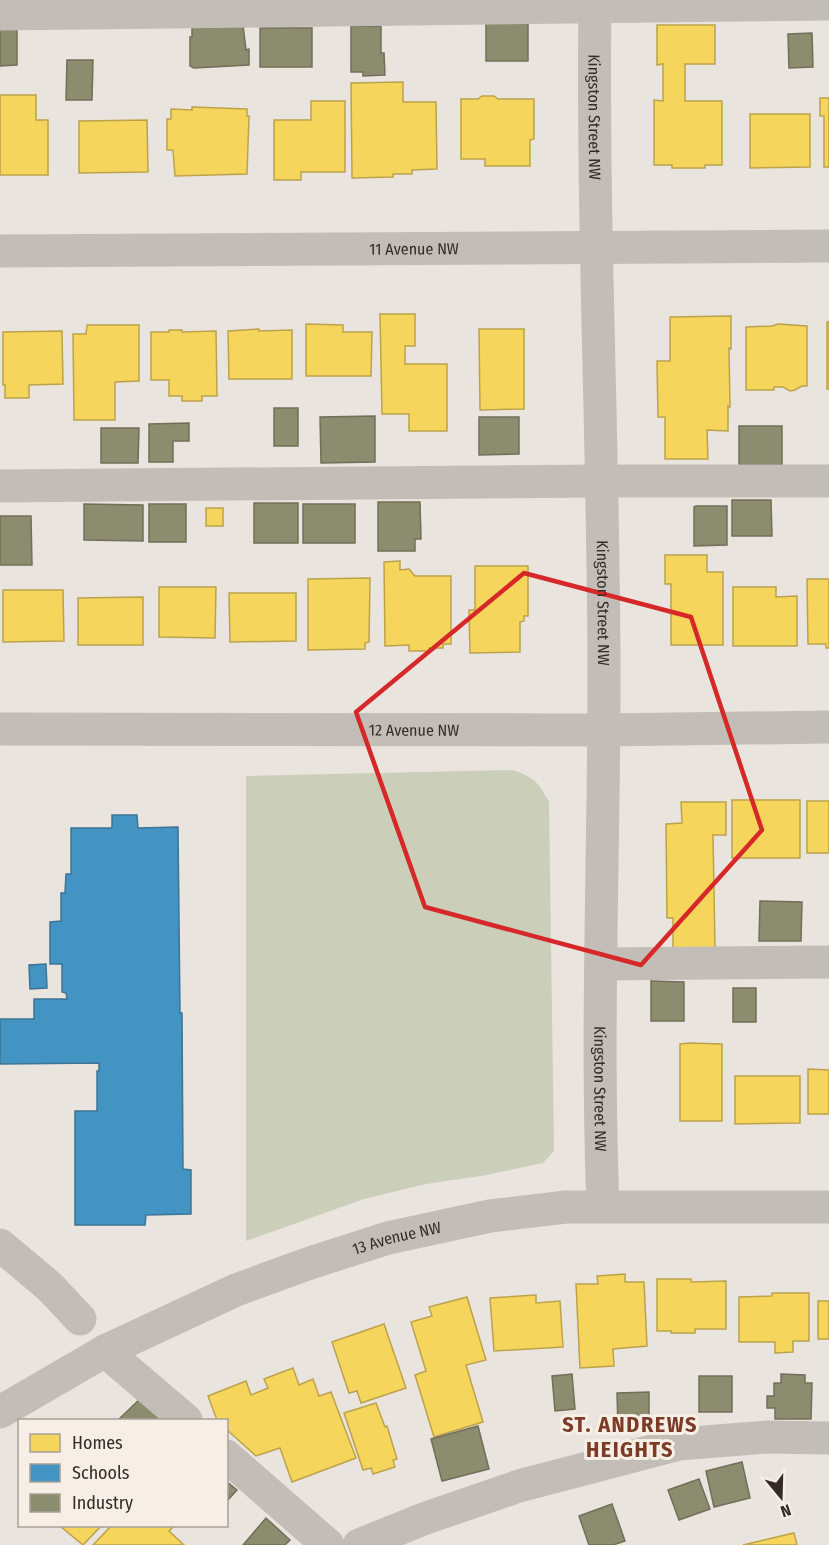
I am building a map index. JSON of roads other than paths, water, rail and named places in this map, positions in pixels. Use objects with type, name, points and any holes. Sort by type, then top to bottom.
[{"type":"street","points":[[0,14],[595,3],[829,4]]},
{"type":"street","name":"Kingston Street NW","points":[[595,3],[604,730],[603,1206]]},
{"type":"street","name":"11 Avenue NW","points":[[0,251],[829,246]]},
{"type":"street","points":[[0,486],[829,481]]},
{"type":"street","name":"12 Avenue NW","points":[[0,729],[829,728]]},
{"type":"street","points":[[602,964],[829,962]]},
{"type":"street","name":"13 Avenue NW","points":[[0,1412],[105,1351],[236,1290],[388,1238],[490,1216],[567,1207],[829,1207]]},
{"type":"street","points":[[0,1245],[50,1287],[80,1319]]},
{"type":"street","points":[[105,1351],[185,1419]]},
{"type":"street","points":[[359,1545],[426,1518],[519,1486],[679,1444],[768,1437],[829,1438]]},
{"type":"street","points":[[228,1458],[328,1545]]},
{"type":"district","name":"ST. ANDREWS HEIGHTS","points":[[630,1436]]}]
